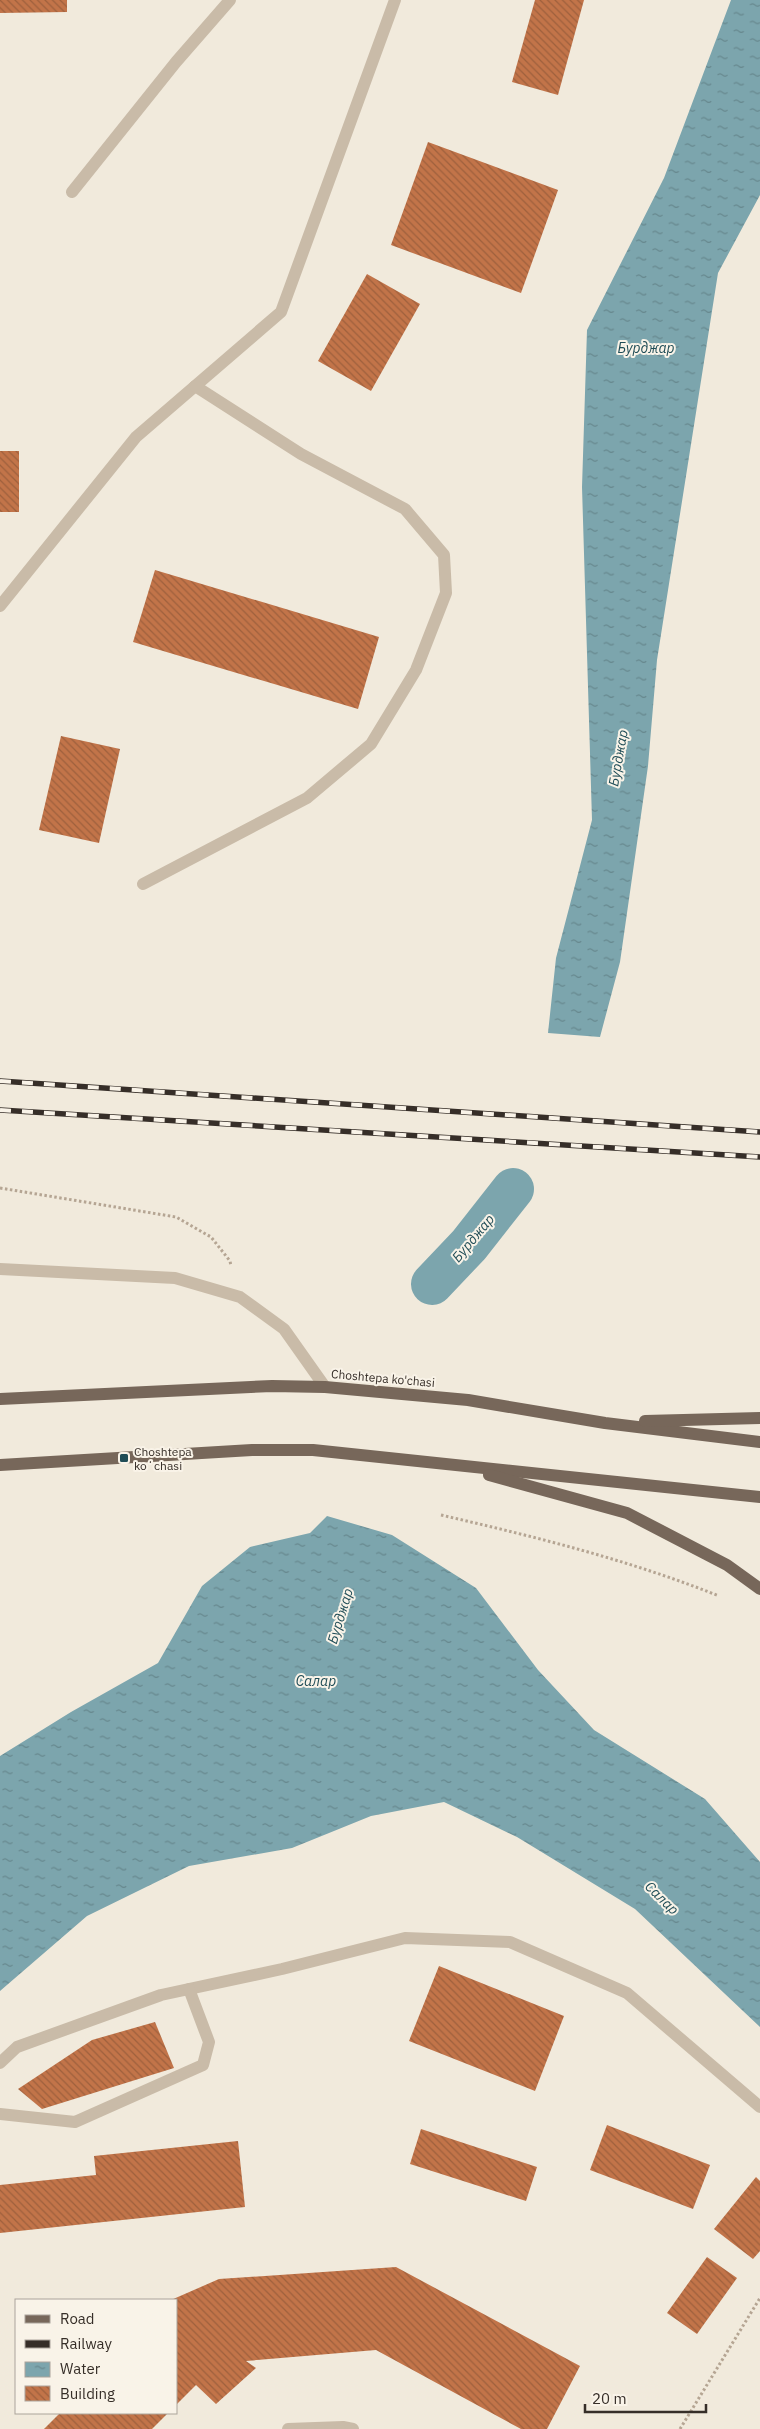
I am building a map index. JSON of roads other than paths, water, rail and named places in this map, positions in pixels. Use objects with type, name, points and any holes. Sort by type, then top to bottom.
[{"type":"main road","name":"Choshtepa ko'chasi","points":[[0,1399],[272,1386],[325,1386],[468,1400],[604,1423],[760,1442]]},
{"type":"main road","points":[[604,1423],[760,1418]]},
{"type":"main road","points":[[0,1465],[252,1450],[313,1450],[760,1497]]},
{"type":"main road","points":[[453,1465],[627,1513],[727,1564],[760,1589]]},
{"type":"street","points":[[72,192],[176,62],[230,0]]},
{"type":"street","points":[[0,606],[136,438],[281,312],[395,0]]},
{"type":"street","points":[[143,884],[306,798],[371,744],[416,670],[446,593],[444,555],[405,509],[301,454],[195,386]]},
{"type":"street","points":[[0,1269],[175,1278],[240,1298],[284,1329],[325,1386]]},
{"type":"street","points":[[0,2063],[17,2048],[161,1995],[282,1969],[405,1938],[510,1942],[628,1994],[760,2108]]},
{"type":"street","points":[[0,2114],[75,2122],[202,2065],[209,2042],[189,1989]]},
{"type":"street","points":[[288,2429],[343,2427],[353,2429]]},
{"type":"water","name":"Бурджар","points":[[731,0],[760,0],[760,195],[718,273],[657,660],[648,766],[620,962],[600,1037],[548,1033],[556,958],[592,820],[582,487],[587,330],[664,178]]},
{"type":"water","name":"Салар","points":[[327,1516],[392,1535],[476,1588],[538,1670],[594,1730],[705,1799],[760,1862],[760,2027],[635,1909],[517,1837],[444,1802],[371,1816],[292,1848],[189,1866],[87,1916],[0,1991],[0,1756],[71,1712],[158,1663],[202,1586],[250,1547],[310,1533]]},
{"type":"waterway","name":"Бурджар","points":[[432,1284],[469,1245],[513,1189]]},
{"type":"railway","points":[[0,1081],[760,1132]]},
{"type":"railway","points":[[0,1110],[760,1157]]},
{"type":"place","name":"Choshtepa koʻchasi","points":[[124,1458]]}]
